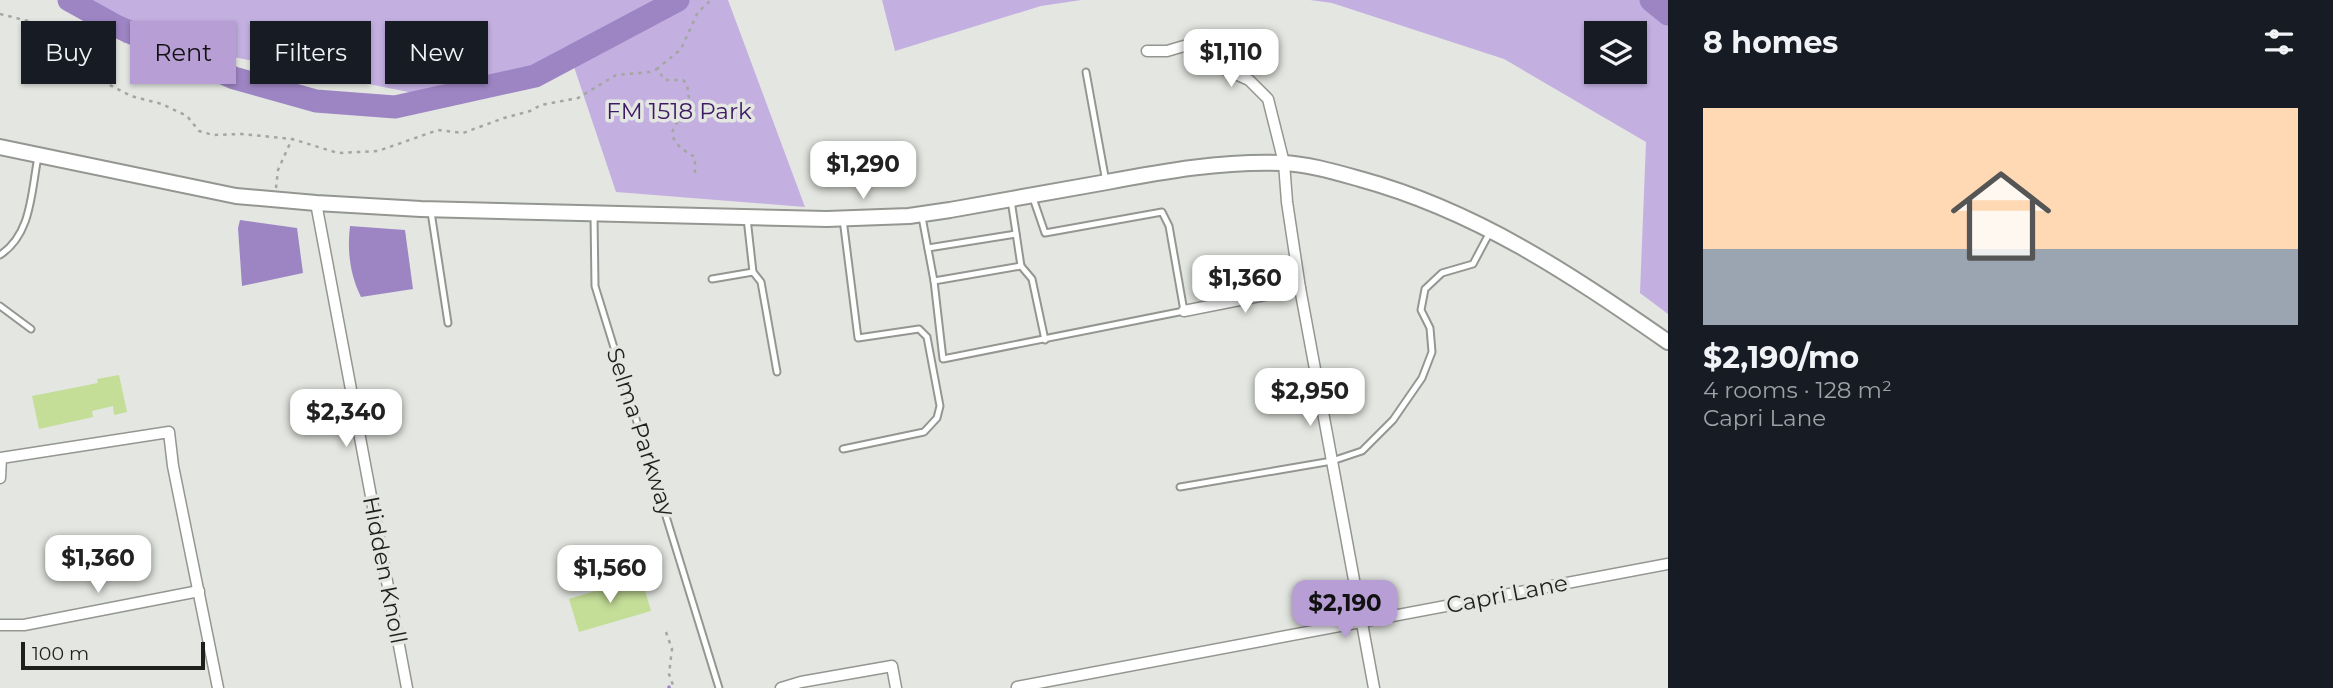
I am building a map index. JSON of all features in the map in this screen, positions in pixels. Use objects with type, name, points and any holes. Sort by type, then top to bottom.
[{"type":"main road","points":[[0,147],[236,196],[275,200],[430,209],[747,218],[843,219],[921,214],[1218,164],[1284,163],[1395,189],[1490,230],[1580,281],[1668,342]]},
{"type":"street","points":[[1147,51],[1167,51],[1184,46],[1203,54],[1215,65],[1249,80],[1268,99],[1284,163],[1300,288],[1374,688]]},
{"type":"street","name":"Hidden Knoll","points":[[316,203],[407,688]]},
{"type":"street","points":[[1184,311],[1300,288]]},
{"type":"street","points":[[0,478],[1,458],[169,432],[173,466],[218,688]]},
{"type":"street","name":"Capri Lane","points":[[1017,687],[1668,564]]},
{"type":"street","points":[[0,625],[24,625],[199,591]]},
{"type":"street","points":[[781,688],[892,666],[896,688]]},
{"type":"lane","points":[[1087,72],[1106,182]]},
{"type":"lane","points":[[0,255],[12,247],[24,228],[39,154]]},
{"type":"lane","points":[[921,214],[934,282],[943,359],[1184,311],[1169,226],[1162,212],[1045,233],[1038,220],[1032,195]]},
{"type":"lane","points":[[1011,199],[1021,266],[1032,279],[1045,340]]},
{"type":"lane","points":[[430,209],[448,323]]},
{"type":"lane","name":"Selma Parkway","points":[[594,213],[595,286],[677,544],[719,688]]},
{"type":"lane","points":[[747,218],[753,272],[761,282],[777,372]]},
{"type":"lane","points":[[843,219],[858,338],[919,330],[928,337],[940,406],[937,418],[924,432],[843,449]]},
{"type":"lane","points":[[1180,486],[1332,461],[1362,451],[1393,420],[1422,378],[1432,352],[1430,328],[1421,310],[1425,289],[1442,273],[1473,264],[1490,230]]},
{"type":"lane","points":[[928,248],[1016,234]]},
{"type":"lane","points":[[934,282],[1021,266]]},
{"type":"lane","points":[[712,279],[753,272]]},
{"type":"lane","points":[[0,306],[31,329]]},
{"type":"path","points":[[0,14],[28,22],[96,63],[104,82],[131,96],[162,104],[187,116],[199,131],[213,135],[292,138],[338,153],[378,151],[438,130],[463,133],[541,105],[578,98],[616,75],[650,72],[681,49],[698,12],[711,0]]},
{"type":"path","points":[[657,68],[666,80],[683,80],[687,84],[691,113],[678,120],[673,127],[672,136],[678,147],[695,157],[695,173]]},
{"type":"path","points":[[275,200],[278,170],[292,138]]},
{"type":"path","points":[[666,632],[672,649],[669,674],[674,688]]},
{"type":"green space","name":"FM 1518 Park","points":[[67,0],[728,0],[805,207],[616,192],[567,46],[464,103],[369,84],[371,84],[371,21],[250,21],[250,60],[236,58],[236,21],[130,21],[130,44],[116,37],[116,21],[95,21]]},
{"type":"green space","points":[[882,0],[1081,0],[1041,6],[895,51]]},
{"type":"green space","points":[[1310,0],[1668,0],[1668,314],[1640,293],[1646,142],[1504,59],[1332,3]]},
{"type":"shaded area","points":[[240,220],[297,228],[303,273],[242,286],[238,228]]},
{"type":"shaded area","points":[[350,226],[405,230],[413,289],[361,297],[350,263]]},
{"type":"building","points":[[119,375],[127,412],[114,415],[113,406],[92,411],[93,417],[39,429],[32,396],[98,383],[97,379]]},
{"type":"building","points":[[641,577],[651,611],[579,632],[569,599]]},
{"type":"waterway","points":[[69,0],[116,26],[234,78],[316,101],[395,107],[535,76],[678,0]]},
{"type":"waterway","points":[[1651,0],[1668,14]]}]
